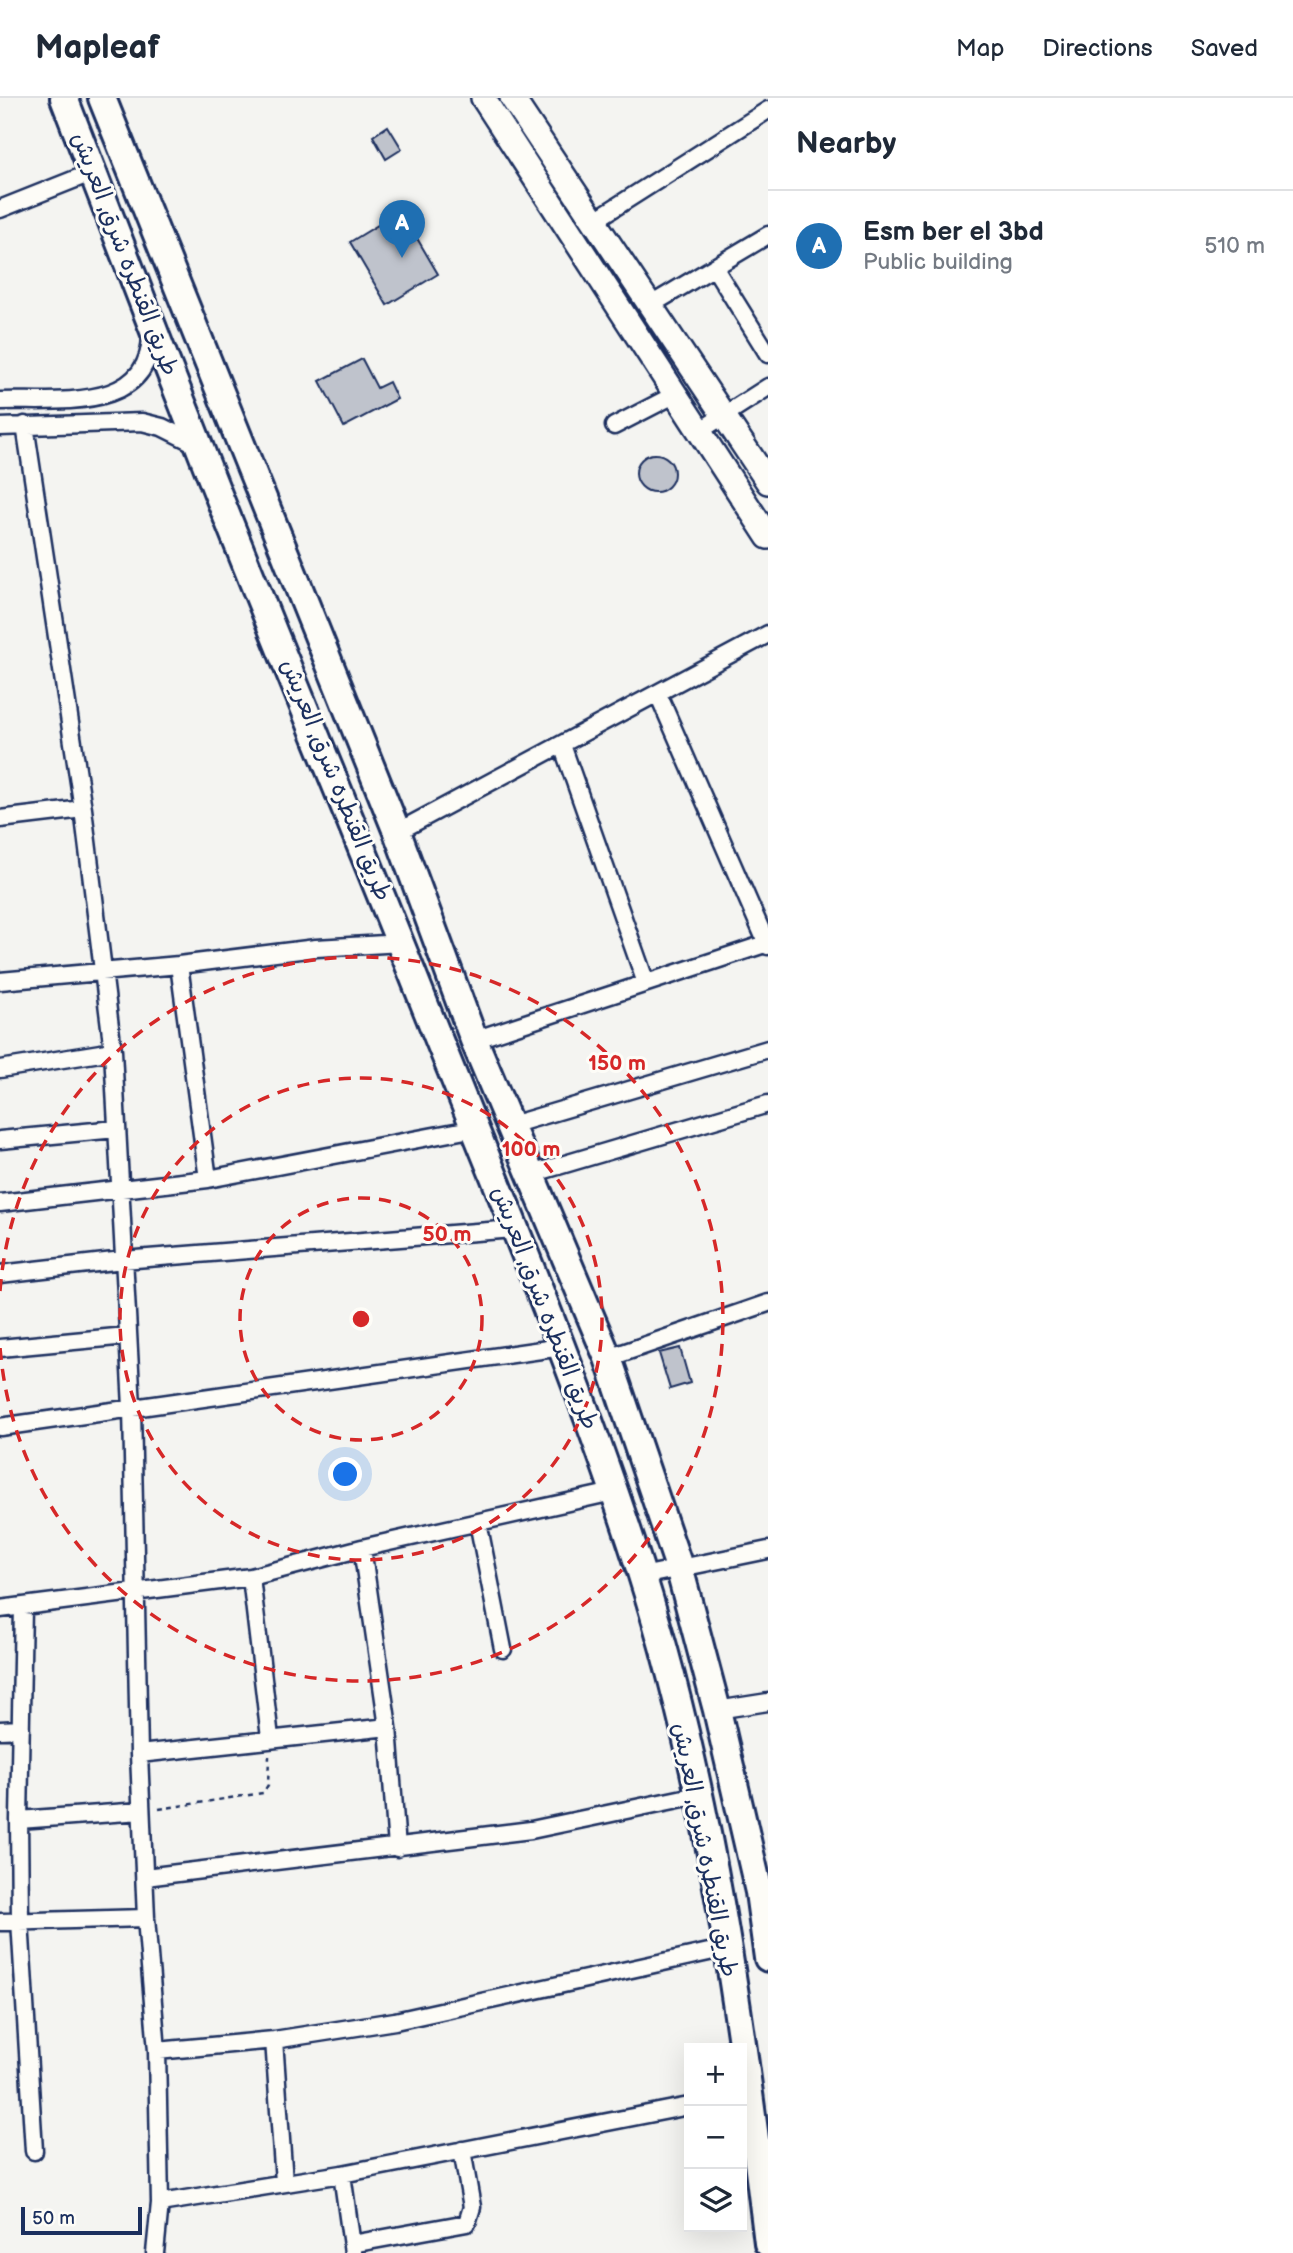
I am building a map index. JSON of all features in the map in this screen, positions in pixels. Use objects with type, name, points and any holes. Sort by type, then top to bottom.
[{"type":"highway","name":"طريق القنطره شرق, العريش","points":[[64,98],[198,445],[402,943],[562,1348],[613,1492],[642,1576],[698,1795],[727,1948],[739,2043]]},
{"type":"highway","name":"طريق القنطره شرق, العريش","points":[[102,98],[397,832],[474,1040],[608,1358],[678,1567],[717,1710],[764,1891],[768,1958]]},
{"type":"highway","name":"طريق القنطره شرق, العريش","points":[[747,2105],[768,2243]]},
{"type":"main road","points":[[482,98],[701,430],[768,537]]},
{"type":"main road","points":[[512,98],[592,222],[768,482]]},
{"type":"street","points":[[592,222],[768,110]]},
{"type":"street","points":[[0,209],[93,172]]},
{"type":"street","points":[[649,306],[768,235]]},
{"type":"street","points":[[714,267],[768,354]]},
{"type":"street","points":[[0,401],[113,394],[131,384],[146,359],[151,342],[150,319]]},
{"type":"street","points":[[701,430],[768,387]]},
{"type":"street","points":[[614,426],[676,394]]},
{"type":"street","points":[[0,427],[142,422],[162,427],[198,445]]},
{"type":"street","points":[[25,425],[83,810],[113,1051],[132,1407],[134,1594],[141,1811],[156,2051],[160,2203],[155,2253]]},
{"type":"street","points":[[397,832],[768,634]]},
{"type":"street","points":[[474,1040],[768,944],[658,694]]},
{"type":"street","points":[[562,745],[646,983]]},
{"type":"street","points":[[0,819],[83,810]]},
{"type":"street","points":[[0,981],[179,965],[316,948],[402,943]]},
{"type":"street","points":[[179,965],[208,1179]]},
{"type":"street","points":[[511,1125],[768,1049]]},
{"type":"street","points":[[0,1069],[113,1051]]},
{"type":"street","points":[[531,1174],[768,1104]]},
{"type":"street","points":[[0,1203],[208,1179],[475,1128]]},
{"type":"street","points":[[0,1140],[116,1129]]},
{"type":"street","points":[[0,1274],[123,1260],[514,1229]]},
{"type":"street","points":[[608,1358],[768,1303]]},
{"type":"street","points":[[0,1348],[127,1336]]},
{"type":"street","points":[[0,1427],[562,1348]]},
{"type":"street","points":[[0,1609],[251,1577],[362,1548],[613,1492]]},
{"type":"street","points":[[478,1522],[503,1649]]},
{"type":"street","points":[[362,1548],[387,1727],[397,1848]]},
{"type":"street","points":[[642,1576],[768,1550]]},
{"type":"street","points":[[251,1577],[270,1738]]},
{"type":"street","points":[[23,1607],[20,1920],[34,2151]]},
{"type":"street","points":[[717,1710],[768,1702]]},
{"type":"street","points":[[139,1754],[387,1727]]},
{"type":"street","points":[[0,1730],[21,1729]]},
{"type":"street","points":[[145,1877],[531,1830],[698,1795]]},
{"type":"street","points":[[19,1820],[141,1811]]},
{"type":"street","points":[[0,1922],[146,1918]]},
{"type":"street","points":[[156,2051],[274,2040],[395,2021],[727,1948]]},
{"type":"street","points":[[274,2040],[284,2182]]},
{"type":"street","points":[[160,2203],[342,2174],[684,2107]]},
{"type":"street","points":[[342,2174],[352,2248],[467,2223],[472,2207],[462,2150]]},
{"type":"path","points":[[141,1811],[263,1793],[268,1785],[270,1738]]},
{"type":"building","points":[[388,126],[402,149],[386,159],[373,136]]},
{"type":"building","points":[[401,211],[438,274],[387,305],[350,242]]},
{"type":"building","points":[[362,359],[377,388],[389,382],[397,399],[344,427],[320,381]]},
{"type":"building","points":[[655,454],[668,460],[674,473],[668,486],[655,492],[642,486],[636,473],[642,460]]},
{"type":"building","points":[[680,1348],[690,1383],[670,1389],[659,1353]]},
{"type":"place","name":"Esm ber el 3bd","points":[[402,258]]}]
